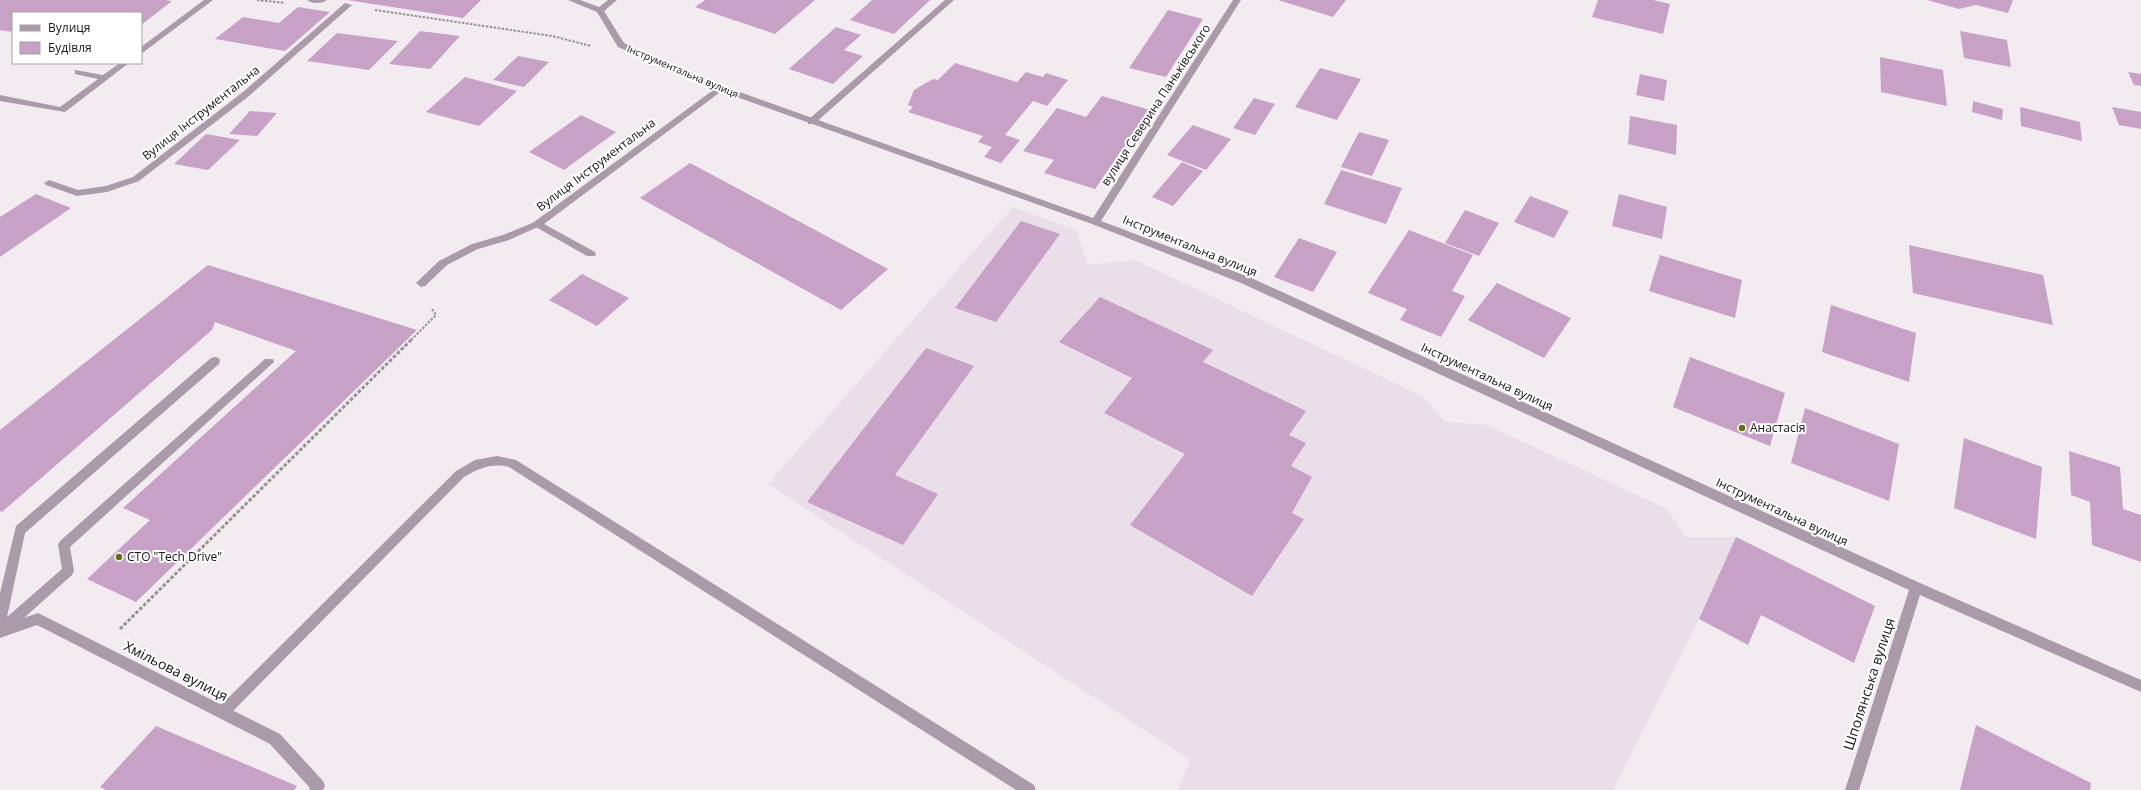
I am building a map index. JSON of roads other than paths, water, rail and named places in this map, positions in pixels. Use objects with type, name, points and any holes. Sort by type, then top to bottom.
[{"type":"street","points":[[142,50],[209,0]]},
{"type":"street","points":[[311,0],[323,0]]},
{"type":"street","points":[[572,0],[600,10],[613,0]]},
{"type":"street","points":[[810,122],[950,0]]},
{"type":"street","name":"вулиця Северина Паньківського","points":[[1095,222],[1237,0]]},
{"type":"street","name":"Вулиця Інструментальна","points":[[49,183],[77,192],[107,189],[136,179],[246,94],[348,6]]},
{"type":"street","name":"Інструментальна вулиця","points":[[600,10],[621,45],[720,88],[810,122],[1095,222],[1245,280],[1916,588],[2141,686]]},
{"type":"street","points":[[0,98],[62,110],[124,64]]},
{"type":"street","points":[[78,72],[105,78]]},
{"type":"street","name":"Вулиця Інструментальна","points":[[591,254],[537,224],[720,88]]},
{"type":"street","points":[[421,283],[443,263],[476,246],[506,238],[537,224]]},
{"type":"street","points":[[0,621],[20,530],[215,361]]},
{"type":"street","points":[[0,631],[68,571],[64,545],[269,362]]},
{"type":"street","points":[[223,712],[460,474],[477,463],[496,459],[512,463],[519,467],[1028,790]]},
{"type":"street","name":"Шполянська вулиця","points":[[1852,790],[1916,588]]},
{"type":"street","name":"Хмільова вулиця","points":[[0,631],[38,619],[223,712],[275,739],[318,786],[316,790]]},
{"type":"place","name":"Анастасія","points":[[1742,428]]},
{"type":"place","name":"СТО \"Tech Drive\"","points":[[119,557]]}]
